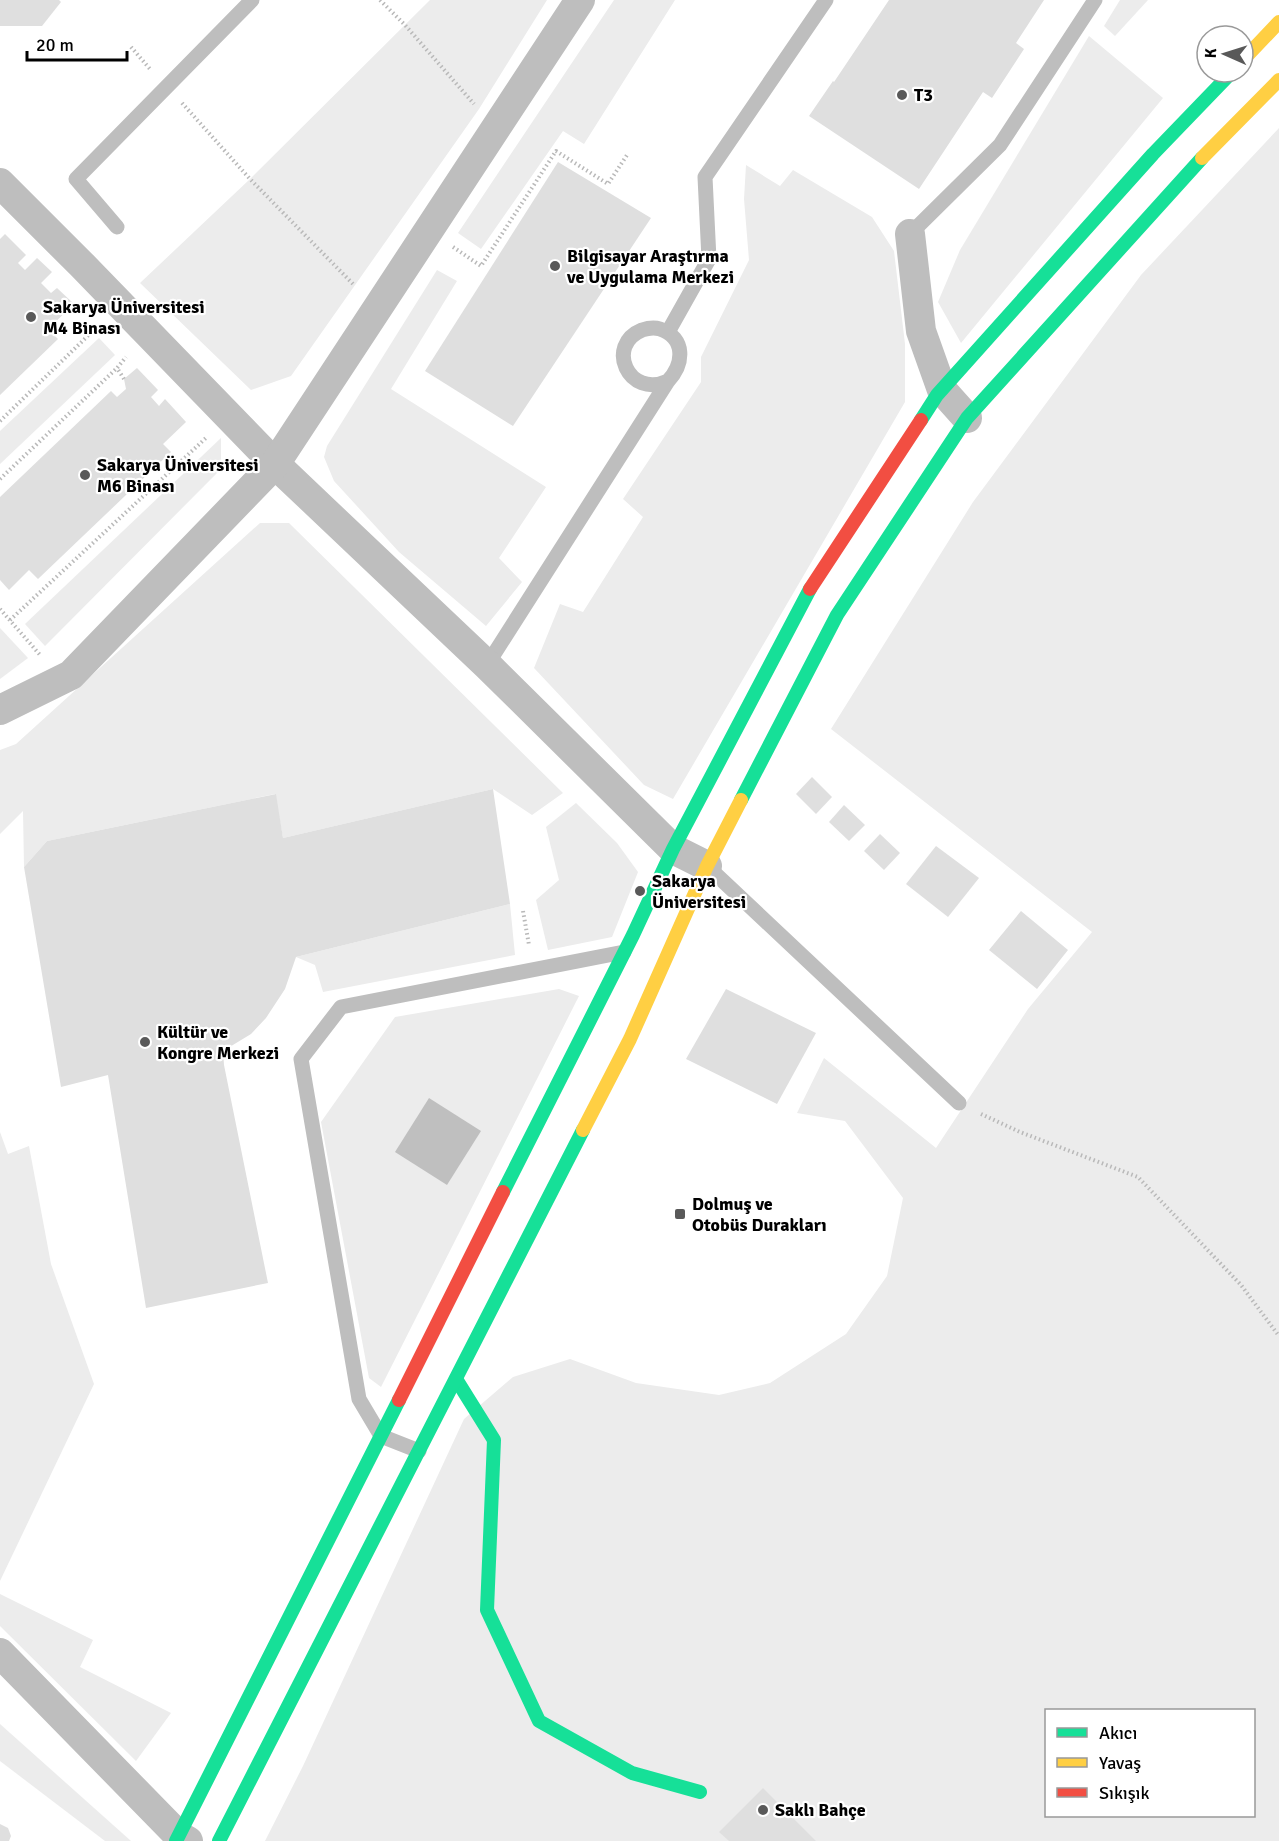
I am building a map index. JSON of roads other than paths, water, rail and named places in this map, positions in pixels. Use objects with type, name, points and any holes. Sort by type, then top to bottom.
[{"type":"street","points":[[0,710],[71,675],[274,464],[580,0]]},
{"type":"street","points":[[1255,47],[1279,22]]},
{"type":"street","points":[[219,1841],[630,1039],[707,866],[837,615],[967,418],[1181,180],[1279,80]]},
{"type":"street","points":[[0,1653],[181,1839],[624,952],[673,849],[805,596],[942,390],[1154,154],[1221,84]]},
{"type":"street","points":[[0,183],[274,464],[487,665],[673,849],[707,866]]},
{"type":"street","points":[[910,234],[921,331],[942,390],[967,418]]},
{"type":"street","points":[[456,1379],[494,1440],[487,1610],[539,1720],[632,1773],[700,1792]]},
{"type":"lane","points":[[117,227],[76,179],[252,0]]},
{"type":"lane","points":[[668,333],[709,259],[705,177],[826,0]]},
{"type":"lane","points":[[910,234],[1000,145],[1095,0]]},
{"type":"lane","points":[[487,665],[668,381],[676,373],[680,362],[680,351],[676,340],[657,328],[646,328],[635,333],[623,351],[628,373],[636,381],[647,385],[658,385],[668,381]]},
{"type":"lane","points":[[707,866],[959,1103]]},
{"type":"lane","points":[[419,1451],[381,1436],[359,1399],[301,1059],[341,1007],[624,952]]},
{"type":"place","name":"T3","points":[[902,95]]},
{"type":"place","name":"Bilgisayar Araştırma ve Uygulama Merkezi","points":[[555,266]]},
{"type":"place","name":"Sakarya Üniversitesi M4 Binası","points":[[31,317]]},
{"type":"place","name":"Sakarya Üniversitesi M6 Binası","points":[[85,475]]},
{"type":"place","name":"Sakarya Üniversitesi","points":[[640,891]]},
{"type":"place","name":"Kültür ve Kongre Merkezi","points":[[145,1042]]},
{"type":"place","name":"Dolmuş ve Otobüs Durakları","points":[[680,1214]]},
{"type":"place","name":"Saklı Bahçe","points":[[763,1810]]}]
